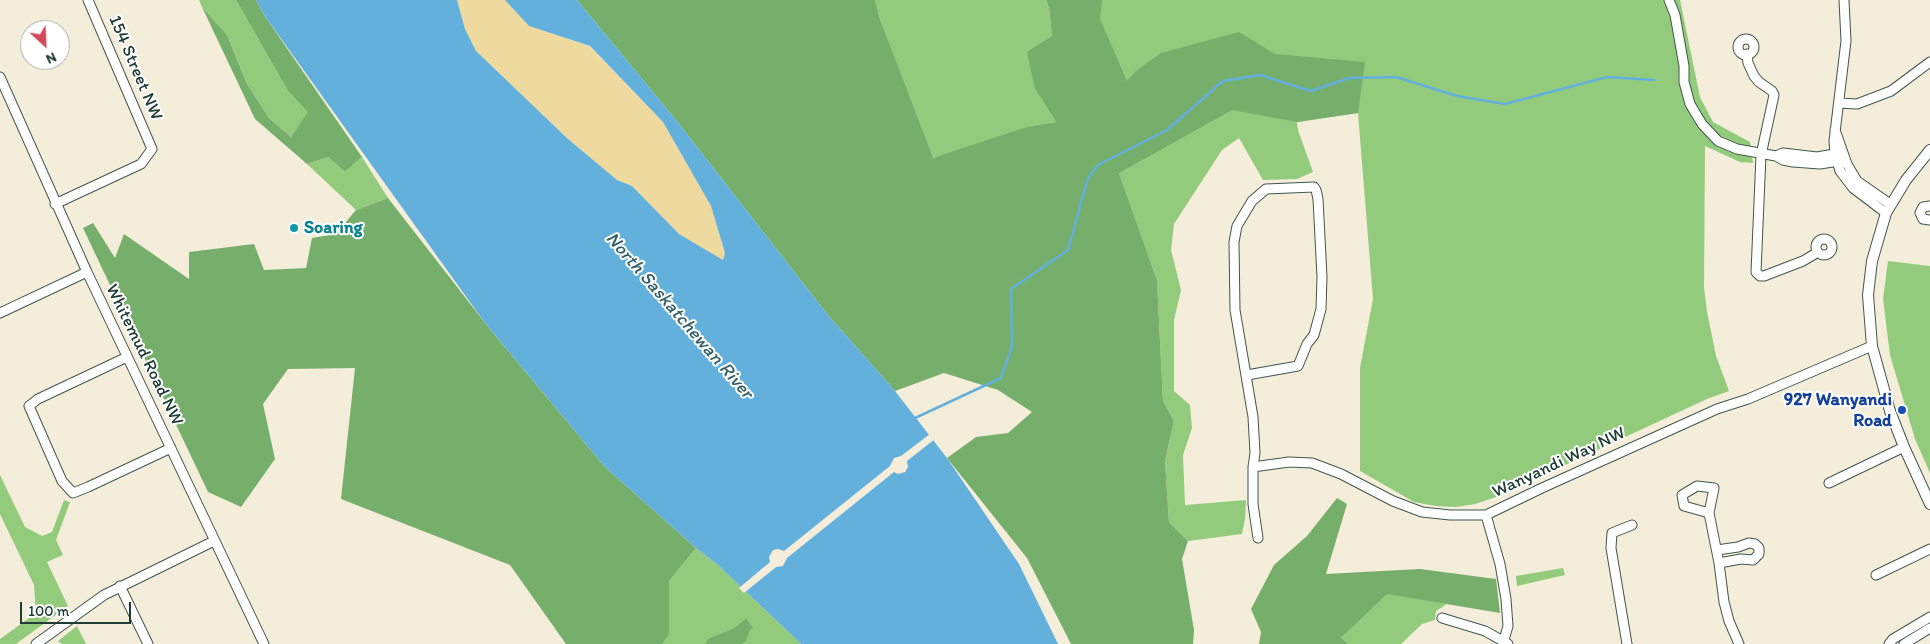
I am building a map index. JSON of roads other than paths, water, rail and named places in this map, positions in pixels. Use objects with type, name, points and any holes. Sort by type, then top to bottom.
[{"type":"street","name":"154 Street NW","points":[[55,204],[141,164],[152,149],[88,0]]},
{"type":"street","points":[[1669,0],[1675,15],[1684,66],[1684,82],[1690,104],[1702,124],[1718,141],[1736,149],[1761,155],[1776,156],[1783,154],[1840,157]]},
{"type":"street","points":[[1844,0],[1846,41],[1834,141],[1840,157],[1857,181],[1888,208]]},
{"type":"street","points":[[1747,54],[1748,63],[1754,76],[1772,91],[1774,95],[1761,155],[1756,272],[1760,276],[1764,276],[1803,261],[1818,252]]},
{"type":"street","points":[[1839,103],[1857,104],[1891,91],[1930,62]]},
{"type":"street","name":"Whitemud Road NW","points":[[0,77],[55,204],[264,644]]},
{"type":"street","points":[[1930,150],[1906,180],[1888,208],[1870,274],[1868,295],[1872,346],[1890,411],[1930,504]]},
{"type":"street","points":[[1247,375],[1298,366],[1307,344],[1314,334],[1321,309],[1322,277],[1318,199],[1314,187],[1266,189],[1252,201],[1237,226],[1234,242],[1235,310],[1253,417],[1255,453],[1253,504],[1258,538]]},
{"type":"street","points":[[1930,206],[1923,207],[1920,213],[1924,219],[1930,220]]},
{"type":"street","points":[[0,313],[87,272]]},
{"type":"street","name":"Wanyandi Way NW","points":[[1253,468],[1289,462],[1312,463],[1341,474],[1393,501],[1422,512],[1486,516],[1542,488],[1717,409],[1748,399],[1872,346]]},
{"type":"street","points":[[127,357],[38,399],[29,406],[62,481],[72,493],[88,488],[171,448]]},
{"type":"street","points":[[1830,483],[1904,447]]},
{"type":"street","points":[[1710,513],[1726,612],[1739,644]]},
{"type":"street","points":[[1442,618],[1485,631],[1506,642],[1508,626],[1506,599],[1500,564],[1486,516]]},
{"type":"street","points":[[1627,644],[1612,548],[1612,533],[1632,525]]},
{"type":"street","points":[[36,644],[104,594],[214,541]]},
{"type":"street","points":[[1717,550],[1738,547],[1749,542],[1759,548],[1757,557],[1753,560],[1741,559],[1719,563]]},
{"type":"street","points":[[1876,575],[1930,549]]},
{"type":"street","points":[[120,586],[148,644]]},
{"type":"street","points":[[1889,644],[1893,639],[1930,617]]},
{"type":"street","points":[[1904,644],[1930,628]]},
{"type":"water","name":"North Saskatchewan River","points":[[256,0],[457,0],[465,29],[476,51],[568,139],[617,180],[632,186],[679,234],[723,260],[725,253],[711,206],[663,122],[590,46],[529,26],[505,0],[577,0],[676,120],[827,314],[895,391],[947,458],[1019,564],[1058,644],[801,644],[718,565],[696,548],[605,467],[485,323],[264,15]]},
{"type":"waterway","points":[[915,418],[1001,378],[1012,347],[1011,289],[1068,250],[1088,178],[1098,165],[1167,130],[1223,81],[1260,75],[1311,91],[1349,78],[1396,77],[1457,96],[1505,104],[1607,77],[1654,80]]},
{"type":"place","name":"Soaring","points":[[294,228]]},
{"type":"place","name":"927 Wanyandi Road","points":[[1902,410]]}]
